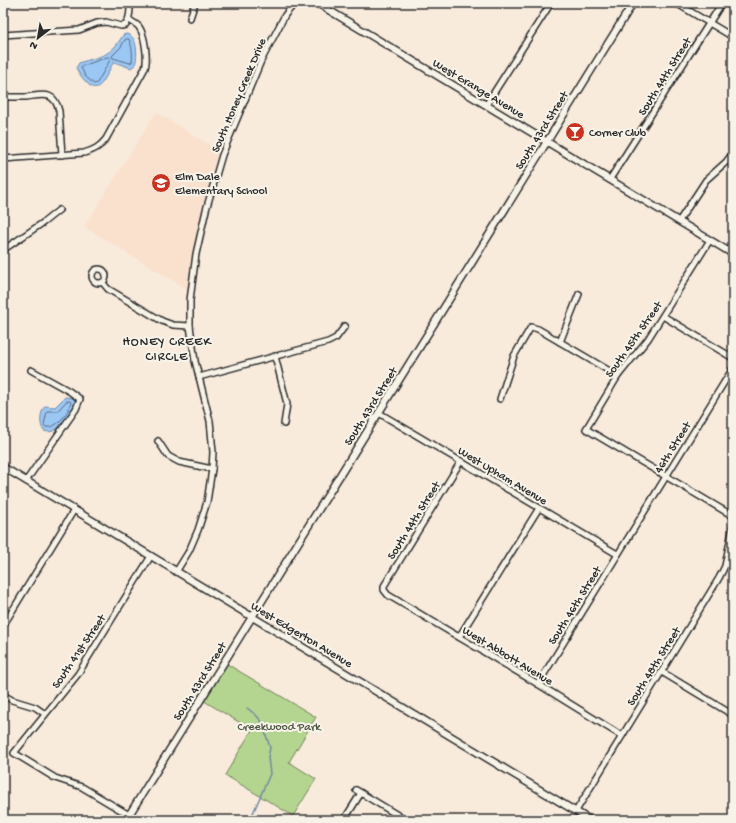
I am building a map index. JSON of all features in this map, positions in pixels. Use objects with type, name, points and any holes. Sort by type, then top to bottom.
[{"type":"street","points":[[3,35],[79,30],[97,23],[106,22],[121,26],[126,25],[129,20],[130,3]]},
{"type":"street","points":[[190,18],[195,3]]},
{"type":"street","name":"South Honey Creek Drive","points":[[176,572],[189,551],[198,530],[207,502],[212,469],[213,452],[210,421],[199,377],[190,326],[190,300],[196,254],[206,210],[222,155],[240,107],[261,61],[285,16],[295,3]]},
{"type":"street","name":"West Grange Avenue","points":[[317,3],[733,254]]},
{"type":"street","points":[[486,105],[550,3]]},
{"type":"street","name":"South 43rd Street","points":[[128,818],[633,3]]},
{"type":"street","points":[[676,3],[733,37]]},
{"type":"street","name":"South 44th Street","points":[[610,179],[722,3]]},
{"type":"street","points":[[3,159],[84,153],[94,150],[101,145],[106,139],[145,68],[147,61],[144,40],[140,27],[129,20]]},
{"type":"street","points":[[3,97],[28,97],[41,94],[47,95],[53,99],[58,105],[59,111],[62,155]]},
{"type":"street","points":[[679,221],[706,180],[726,162],[733,153]]},
{"type":"street","points":[[3,252],[6,248],[44,222],[58,210]]},
{"type":"street","name":"South 45th Street","points":[[665,477],[586,429],[618,376],[648,339],[710,240]]},
{"type":"street","points":[[103,282],[108,289],[162,321],[174,325],[190,326]]},
{"type":"street","points":[[560,342],[580,294]]},
{"type":"street","points":[[663,316],[733,358]]},
{"type":"street","points":[[199,377],[328,342],[336,338],[345,326]]},
{"type":"street","points":[[500,399],[514,356],[532,327],[538,329],[618,376]]},
{"type":"street","points":[[275,356],[287,404],[284,424]]},
{"type":"street","name":"46th Street","points":[[628,537],[733,368]]},
{"type":"street","points":[[26,481],[76,409],[80,399],[69,391],[31,370]]},
{"type":"street","name":"West Upham Avenue","points":[[379,413],[617,554]]},
{"type":"street","points":[[158,441],[168,456],[179,462],[212,469]]},
{"type":"street","name":"South 44th Street","points":[[384,590],[384,586],[461,461]]},
{"type":"street","name":"West Edgerton Avenue","points":[[3,467],[590,820]]},
{"type":"street","points":[[665,477],[733,516]]},
{"type":"street","points":[[459,637],[539,508]]},
{"type":"street","points":[[3,626],[74,510]]},
{"type":"street","name":"South 48th Street","points":[[576,811],[719,578],[725,566],[733,526]]},
{"type":"street","name":"South 46th Street","points":[[538,684],[628,537]]},
{"type":"street","name":"South 41st Street","points":[[128,818],[82,787],[55,778],[14,752],[78,674],[151,556]]},
{"type":"street","name":"West Abbott Avenue","points":[[384,590],[388,595],[622,736]]},
{"type":"street","points":[[662,672],[733,715]]},
{"type":"street","points":[[3,695],[12,700],[35,707],[45,714]]},
{"type":"street","points":[[356,790],[399,816]]},
{"type":"street","points":[[344,820],[361,793]]},
{"type":"shaded area","name":"Elm Dale Elementary School","points":[[156,112],[213,147],[221,150],[205,202],[191,259],[188,290],[84,227]]},
{"type":"green space","name":"Creekwood Park","points":[[227,664],[316,717],[289,762],[316,779],[293,816],[225,775],[252,730],[204,701]]},
{"type":"water","points":[[123,35],[130,35],[135,42],[137,56],[135,65],[131,68],[114,62],[100,85],[93,87],[88,84],[76,68],[79,63],[99,57],[109,52],[114,48]]},
{"type":"water","points":[[65,397],[74,398],[75,401],[71,414],[57,429],[51,432],[44,431],[41,422],[43,409],[45,406],[55,407]]},
{"type":"waterway","points":[[247,708],[262,722],[270,748],[268,757],[270,774],[250,820]]},
{"type":"place","name":"Corner Club","points":[[575,132]]},
{"type":"place","name":"Elm Dale Elementary School","points":[[161,183]]},
{"type":"district","name":"HONEY CREEK CIRCLE","points":[[167,348]]}]
